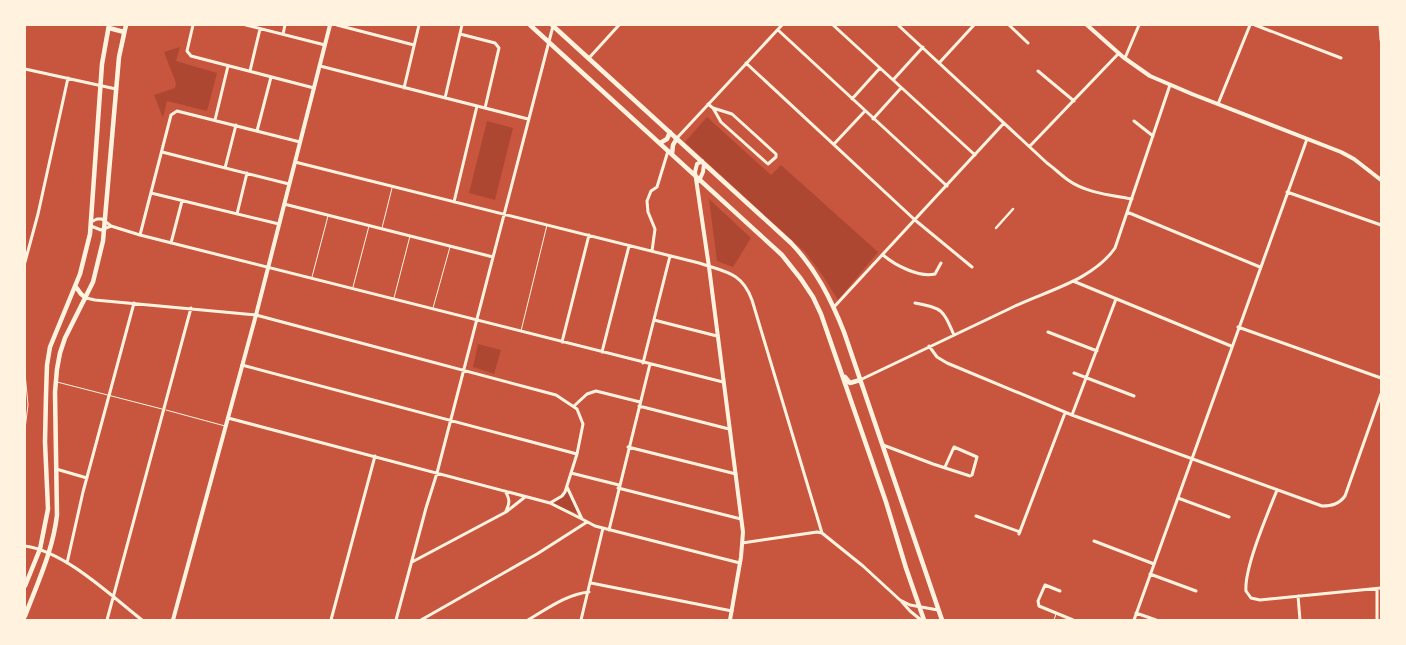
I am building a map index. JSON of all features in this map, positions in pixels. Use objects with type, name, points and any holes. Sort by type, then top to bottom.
[{"type":"main road","points":[[25,616],[50,553],[55,531],[57,514],[56,382],[62,345],[93,282],[100,256],[106,221],[119,57],[126,25]]},
{"type":"main road","points":[[530,25],[793,267],[810,292],[821,314],[886,502],[923,620]]},
{"type":"main road","points":[[552,25],[793,245],[819,277],[834,307],[860,380],[940,619]]},
{"type":"main road","points":[[25,586],[40,549],[48,509],[45,442],[47,365],[52,340],[76,287],[88,243],[91,224],[102,64],[109,26],[124,32]]},
{"type":"main road","points":[[660,143],[667,139],[670,132]]},
{"type":"main road","points":[[672,154],[673,145],[677,138]]},
{"type":"main road","points":[[76,287],[86,298]]},
{"type":"main road","points":[[842,375],[850,383],[860,380]]},
{"type":"street","points":[[193,25],[187,51],[191,56],[314,88]]},
{"type":"street","points":[[246,25],[325,45]]},
{"type":"street","points":[[283,34],[285,25]]},
{"type":"street","points":[[173,620],[256,315],[330,25]]},
{"type":"street","points":[[337,25],[414,45]]},
{"type":"street","points":[[404,88],[420,25]]},
{"type":"street","points":[[445,98],[462,25]]},
{"type":"street","points":[[396,620],[451,421],[552,25]]},
{"type":"street","points":[[589,58],[619,25]]},
{"type":"street","points":[[677,138],[782,25]]},
{"type":"street","points":[[833,25],[975,155]]},
{"type":"street","points":[[898,25],[1062,176],[1079,186],[1101,193],[1132,199]]},
{"type":"street","points":[[940,62],[974,25]]},
{"type":"street","points":[[1009,25],[1028,43]]},
{"type":"street","points":[[1086,25],[1125,58],[1150,76],[1341,152],[1380,178]]},
{"type":"street","points":[[1125,58],[1138,25]]},
{"type":"street","points":[[1218,104],[1250,25]]},
{"type":"street","points":[[1255,25],[1341,58]]},
{"type":"street","points":[[1380,25],[1381,40]]},
{"type":"street","points":[[250,71],[260,29]]},
{"type":"street","points":[[778,30],[947,186]]},
{"type":"street","points":[[460,34],[499,46],[500,51],[485,108]]},
{"type":"street","points":[[893,80],[923,47]]},
{"type":"street","points":[[1030,146],[1119,53]]},
{"type":"street","points":[[746,63],[915,220],[972,268]]},
{"type":"street","points":[[215,120],[228,66]]},
{"type":"street","points":[[320,66],[528,119]]},
{"type":"street","points":[[852,99],[880,68]]},
{"type":"street","points":[[25,69],[116,89]]},
{"type":"street","points":[[1038,70],[1074,101]]},
{"type":"street","points":[[257,131],[271,77]]},
{"type":"street","points":[[25,262],[68,78]]},
{"type":"street","points":[[860,380],[929,346],[1072,281],[1101,264],[1115,248],[1170,85]]},
{"type":"street","points":[[873,119],[901,88]]},
{"type":"street","points":[[708,104],[713,108],[732,114],[776,154],[776,157],[768,164],[721,122],[713,108]]},
{"type":"street","points":[[454,202],[477,106]]},
{"type":"street","points":[[140,235],[171,115],[177,111],[300,142]]},
{"type":"street","points":[[834,144],[865,111]]},
{"type":"street","points":[[1134,121],[1153,136]]},
{"type":"street","points":[[834,307],[1004,123]]},
{"type":"street","points":[[224,168],[236,126]]},
{"type":"street","points":[[1134,620],[1307,138]]},
{"type":"street","points":[[652,251],[656,229],[648,212],[647,201],[651,191],[657,187],[668,150]]},
{"type":"street","points":[[162,152],[289,184]]},
{"type":"street","points":[[295,162],[652,251],[740,278],[748,287],[822,533]]},
{"type":"street","points":[[703,162],[695,168],[698,178],[741,519],[742,543],[740,563],[730,620]]},
{"type":"street","points":[[698,178],[703,162]]},
{"type":"street","points":[[237,214],[247,173]]},
{"type":"street","points":[[1287,192],[1381,225]]},
{"type":"street","points":[[151,193],[279,224]]},
{"type":"street","points":[[171,242],[182,200]]},
{"type":"street","points":[[284,204],[493,257]]},
{"type":"street","points":[[996,228],[1013,209]]},
{"type":"street","points":[[1127,212],[1260,267]]},
{"type":"street","points":[[111,226],[98,230],[91,224],[99,218],[111,226],[140,235],[723,382]]},
{"type":"street","points":[[562,342],[589,235]]},
{"type":"street","points":[[602,352],[629,246]]},
{"type":"street","points":[[883,255],[904,269],[928,275],[935,274],[941,263]]},
{"type":"street","points":[[643,362],[670,256]]},
{"type":"street","points":[[1072,281],[1231,346]]},
{"type":"street","points":[[86,298],[256,315],[556,395],[577,409],[583,424],[577,454],[567,487],[562,496],[552,504]]},
{"type":"street","points":[[1072,415],[1116,299]]},
{"type":"street","points":[[67,563],[87,478],[134,303]]},
{"type":"street","points":[[915,303],[942,311],[954,335]]},
{"type":"street","points":[[107,620],[191,308]]},
{"type":"street","points":[[654,320],[717,336]]},
{"type":"street","points":[[1238,327],[1381,378]]},
{"type":"street","points":[[1048,332],[1097,351]]},
{"type":"street","points":[[929,346],[937,357],[947,363],[1065,413],[1322,506],[1332,505],[1342,500],[1345,496],[1381,394]]},
{"type":"street","points":[[609,530],[618,487],[650,364]]},
{"type":"street","points":[[242,365],[577,454]]},
{"type":"street","points":[[1074,373],[1134,396]]},
{"type":"street","points":[[574,406],[587,394],[596,391],[729,429]]},
{"type":"street","points":[[976,516],[1019,533],[1065,413]]},
{"type":"street","points":[[228,418],[552,504],[587,522],[609,530],[740,563]]},
{"type":"street","points":[[882,444],[933,464],[945,466],[971,476],[977,456],[954,447],[945,466]]},
{"type":"street","points":[[628,447],[736,474]]},
{"type":"street","points":[[331,620],[375,456]]},
{"type":"street","points":[[56,469],[87,478]]},
{"type":"street","points":[[571,473],[741,519]]},
{"type":"street","points":[[567,487],[582,519]]},
{"type":"street","points":[[1277,490],[1247,576],[1246,591],[1251,598],[1260,600],[1379,588],[1377,620]]},
{"type":"street","points":[[505,491],[510,499],[506,512]]},
{"type":"street","points":[[412,562],[506,512],[526,497]]},
{"type":"street","points":[[1178,498],[1229,517]]},
{"type":"street","points":[[422,620],[537,554],[587,522]]},
{"type":"street","points":[[581,620],[603,528]]},
{"type":"street","points":[[742,543],[817,532],[822,533],[863,566],[900,600],[910,612],[923,620]]},
{"type":"street","points":[[1094,541],[1154,564]]},
{"type":"street","points":[[25,546],[50,553],[67,563],[142,620]]},
{"type":"street","points":[[1150,574],[1196,591]]},
{"type":"street","points":[[591,584],[732,611]]},
{"type":"street","points":[[1060,591],[1045,585],[1038,601],[1038,606],[1073,620]]},
{"type":"street","points":[[528,620],[567,598],[589,592]]},
{"type":"street","points":[[1298,596],[1300,620]]},
{"type":"street","points":[[900,600],[907,604],[938,610]]},
{"type":"street","points":[[1136,612],[1156,620]]},
{"type":"lane","points":[[382,228],[392,186]]},
{"type":"lane","points":[[312,279],[329,215]]},
{"type":"lane","points":[[353,289],[369,225]]},
{"type":"lane","points":[[521,332],[548,225]]},
{"type":"lane","points":[[394,299],[410,235]]},
{"type":"lane","points":[[433,308],[451,246]]},
{"type":"lane","points":[[25,373],[28,405],[25,429]]},
{"type":"lane","points":[[56,382],[226,426]]},
{"type":"lane","points":[[1054,620],[1056,613]]},
{"type":"shaded area","points":[[180,47],[176,61],[217,73],[207,111],[167,101],[163,118],[154,95],[175,88],[176,83],[164,52]]},
{"type":"shaded area","points":[[707,117],[771,175],[781,165],[878,252],[838,300],[806,253],[685,142]]},
{"type":"shaded area","points":[[487,121],[513,128],[495,200],[469,193]]},
{"type":"shaded area","points":[[709,199],[751,238],[733,267],[717,261]]},
{"type":"shaded area","points":[[478,344],[501,350],[494,374],[473,367]]},
{"type":"shaded area","points":[[568,490],[577,513],[552,504],[563,497]]}]
